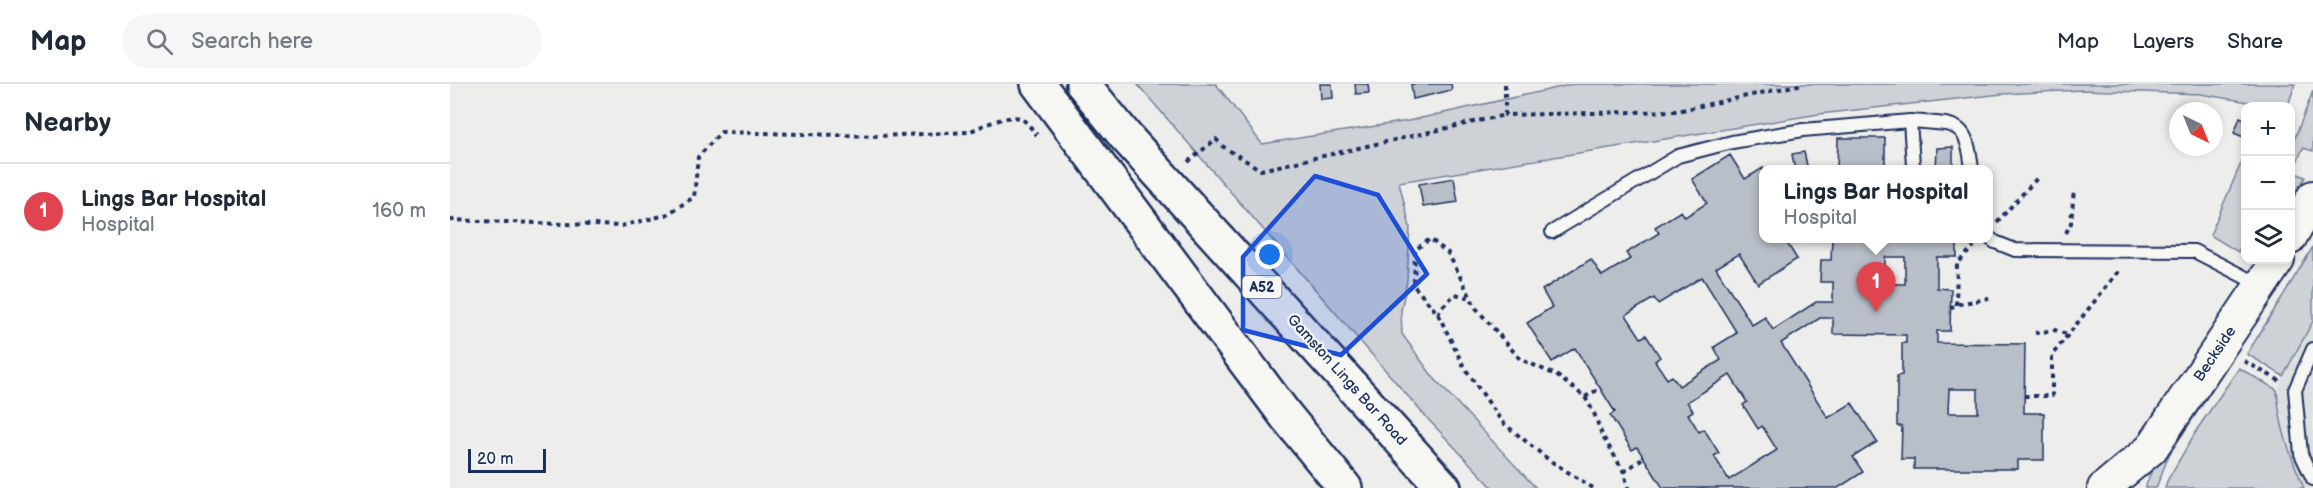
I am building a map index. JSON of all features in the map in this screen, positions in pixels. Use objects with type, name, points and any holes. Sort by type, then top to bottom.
[{"type":"highway","points":[[1038,84],[1286,416],[1345,488]]},
{"type":"highway","name":"Gamston Lings Bar Road","points":[[1083,84],[1126,137],[1444,488]]},
{"type":"highway","points":[[1340,372],[1428,446],[1467,488]]},
{"type":"street","points":[[2295,229],[2313,197]]},
{"type":"street","name":"Beckside","points":[[2104,488],[2151,448],[2276,264]]},
{"type":"street","name":"Beckside","points":[[2139,488],[2151,448]]},
{"type":"lane","points":[[1910,121],[1913,165]]},
{"type":"lane","points":[[1552,232],[1678,156],[1732,142],[1803,130],[1910,121],[1951,125],[1963,132],[1969,143],[1971,165]]},
{"type":"lane","points":[[1993,236],[1995,242],[2015,250],[2194,251],[2262,286]]},
{"type":"lane","points":[[2313,349],[2295,390],[2301,454],[2313,479]]},
{"type":"path","points":[[1505,84],[1505,115]]},
{"type":"path","points":[[1769,84],[1771,92]]},
{"type":"path","points":[[1187,163],[1216,139],[1222,146],[1261,170],[1505,115],[1677,111],[1803,84]]},
{"type":"path","points":[[450,220],[621,226],[666,215],[694,197],[698,157],[721,132],[879,136],[969,132],[1009,118]]},
{"type":"path","points":[[1993,228],[2039,176]]},
{"type":"path","points":[[2058,236],[2066,233],[2071,223],[2074,190]]},
{"type":"path","points":[[1998,222],[2006,229]]},
{"type":"path","points":[[1593,488],[1549,460],[1502,422],[1464,367],[1438,314],[1414,286],[1415,250],[1430,239],[1448,253],[1476,308],[1520,359],[1556,375],[1585,397],[1602,435],[1624,471],[1628,488]]},
{"type":"path","points":[[1956,305],[1957,264],[1976,243]]},
{"type":"path","points":[[2024,396],[2052,396],[2052,355],[2117,273],[2115,250]]},
{"type":"path","points":[[1438,314],[1455,294],[1471,298]]},
{"type":"path","points":[[1950,308],[1991,297]]},
{"type":"path","points":[[2035,333],[2055,330],[2069,335]]},
{"type":"path","points":[[2241,359],[2295,390]]},
{"type":"path","points":[[1585,397],[1601,388]]},
{"type":"path","points":[[1624,471],[1644,457]]},
{"type":"highlighted area","points":[[1315,176],[1378,195],[1427,274],[1341,355],[1243,330],[1243,257]]},
{"type":"shaded area","points":[[1137,84],[1216,84],[1262,144],[1408,121],[1574,84],[2295,84],[2289,102],[2249,102],[2200,94],[2083,90],[2002,94],[1819,114],[1399,182],[1410,227],[1407,280],[1401,311],[1402,334],[1433,377],[1536,488],[1493,488],[1426,417]]},
{"type":"shaded area","points":[[2313,91],[2313,151],[2303,148],[2296,164],[2295,138]]},
{"type":"shaded area","points":[[2241,163],[2241,244],[2238,252],[2210,235]]},
{"type":"shaded area","points":[[2295,173],[2305,177],[2295,198]]},
{"type":"shaded area","points":[[2313,247],[2313,321],[2283,376],[2247,354]]},
{"type":"shaded area","points":[[2313,321],[2313,488],[2304,488],[2285,442],[2277,393],[2283,376]]},
{"type":"shaded area","points":[[2220,365],[2227,367],[2169,455],[2156,488],[2145,488],[2157,456]]},
{"type":"shaded area","points":[[2239,368],[2277,390],[2283,428],[2304,488],[2165,488],[2198,428]]},
{"type":"building","points":[[1320,84],[1332,84],[1333,98],[1321,99]]},
{"type":"building","points":[[1355,84],[1368,84],[1369,93],[1356,94]]},
{"type":"building","points":[[1411,84],[1451,84],[1452,90],[1413,99]]},
{"type":"building","points":[[2240,117],[2241,136],[2234,133]]},
{"type":"building","points":[[1838,138],[1885,138],[1885,165],[1837,165]]},
{"type":"building","points":[[1953,147],[1953,165],[1936,165],[1937,148]]},
{"type":"building","points":[[1804,152],[1807,165],[1794,165],[1792,154]]},
{"type":"building","points":[[1730,155],[1745,179],[1759,170],[1759,243],[1787,243],[1797,259],[1758,284],[1739,254],[1716,268],[1752,325],[1765,317],[1773,330],[1816,302],[1833,302],[1833,282],[1820,282],[1821,260],[1831,260],[1832,243],[1957,243],[1957,257],[1937,257],[1937,288],[1951,289],[1950,331],[1937,331],[1937,343],[2025,344],[2024,413],[2044,413],[2044,460],[2018,460],[2018,469],[1914,469],[1914,459],[1901,459],[1902,426],[1897,426],[1897,376],[1902,375],[1902,343],[1906,343],[1906,335],[1833,334],[1833,318],[1820,318],[1781,343],[1828,418],[1852,403],[1877,442],[1853,457],[1863,472],[1838,488],[1663,488],[1637,447],[1632,450],[1610,415],[1615,412],[1575,348],[1552,362],[1527,323],[1552,307],[1542,290],[1591,259],[1602,276],[1630,259],[1626,253],[1659,233],[1655,227],[1681,211],[1685,217],[1707,203],[1692,179]],"holes":[[[1885,257],[1905,257],[1905,284],[1885,284]],[[1702,277],[1737,333],[1714,347],[1721,360],[1679,386],[1672,376],[1667,379],[1655,361],[1660,357],[1646,335],[1641,338],[1626,315],[1654,298],[1658,304]],[[1730,375],[1747,402],[1743,405],[1758,429],[1762,426],[1777,450],[1729,480],[1714,456],[1719,453],[1704,429],[1699,432],[1688,414],[1693,411],[1687,402]],[[1949,389],[1978,389],[1978,413],[1948,413]]]},
{"type":"building","points":[[1454,178],[1458,202],[1423,207],[1419,184]]},
{"type":"place","name":"Lings Bar Hospital","points":[[1876,312]]}]
